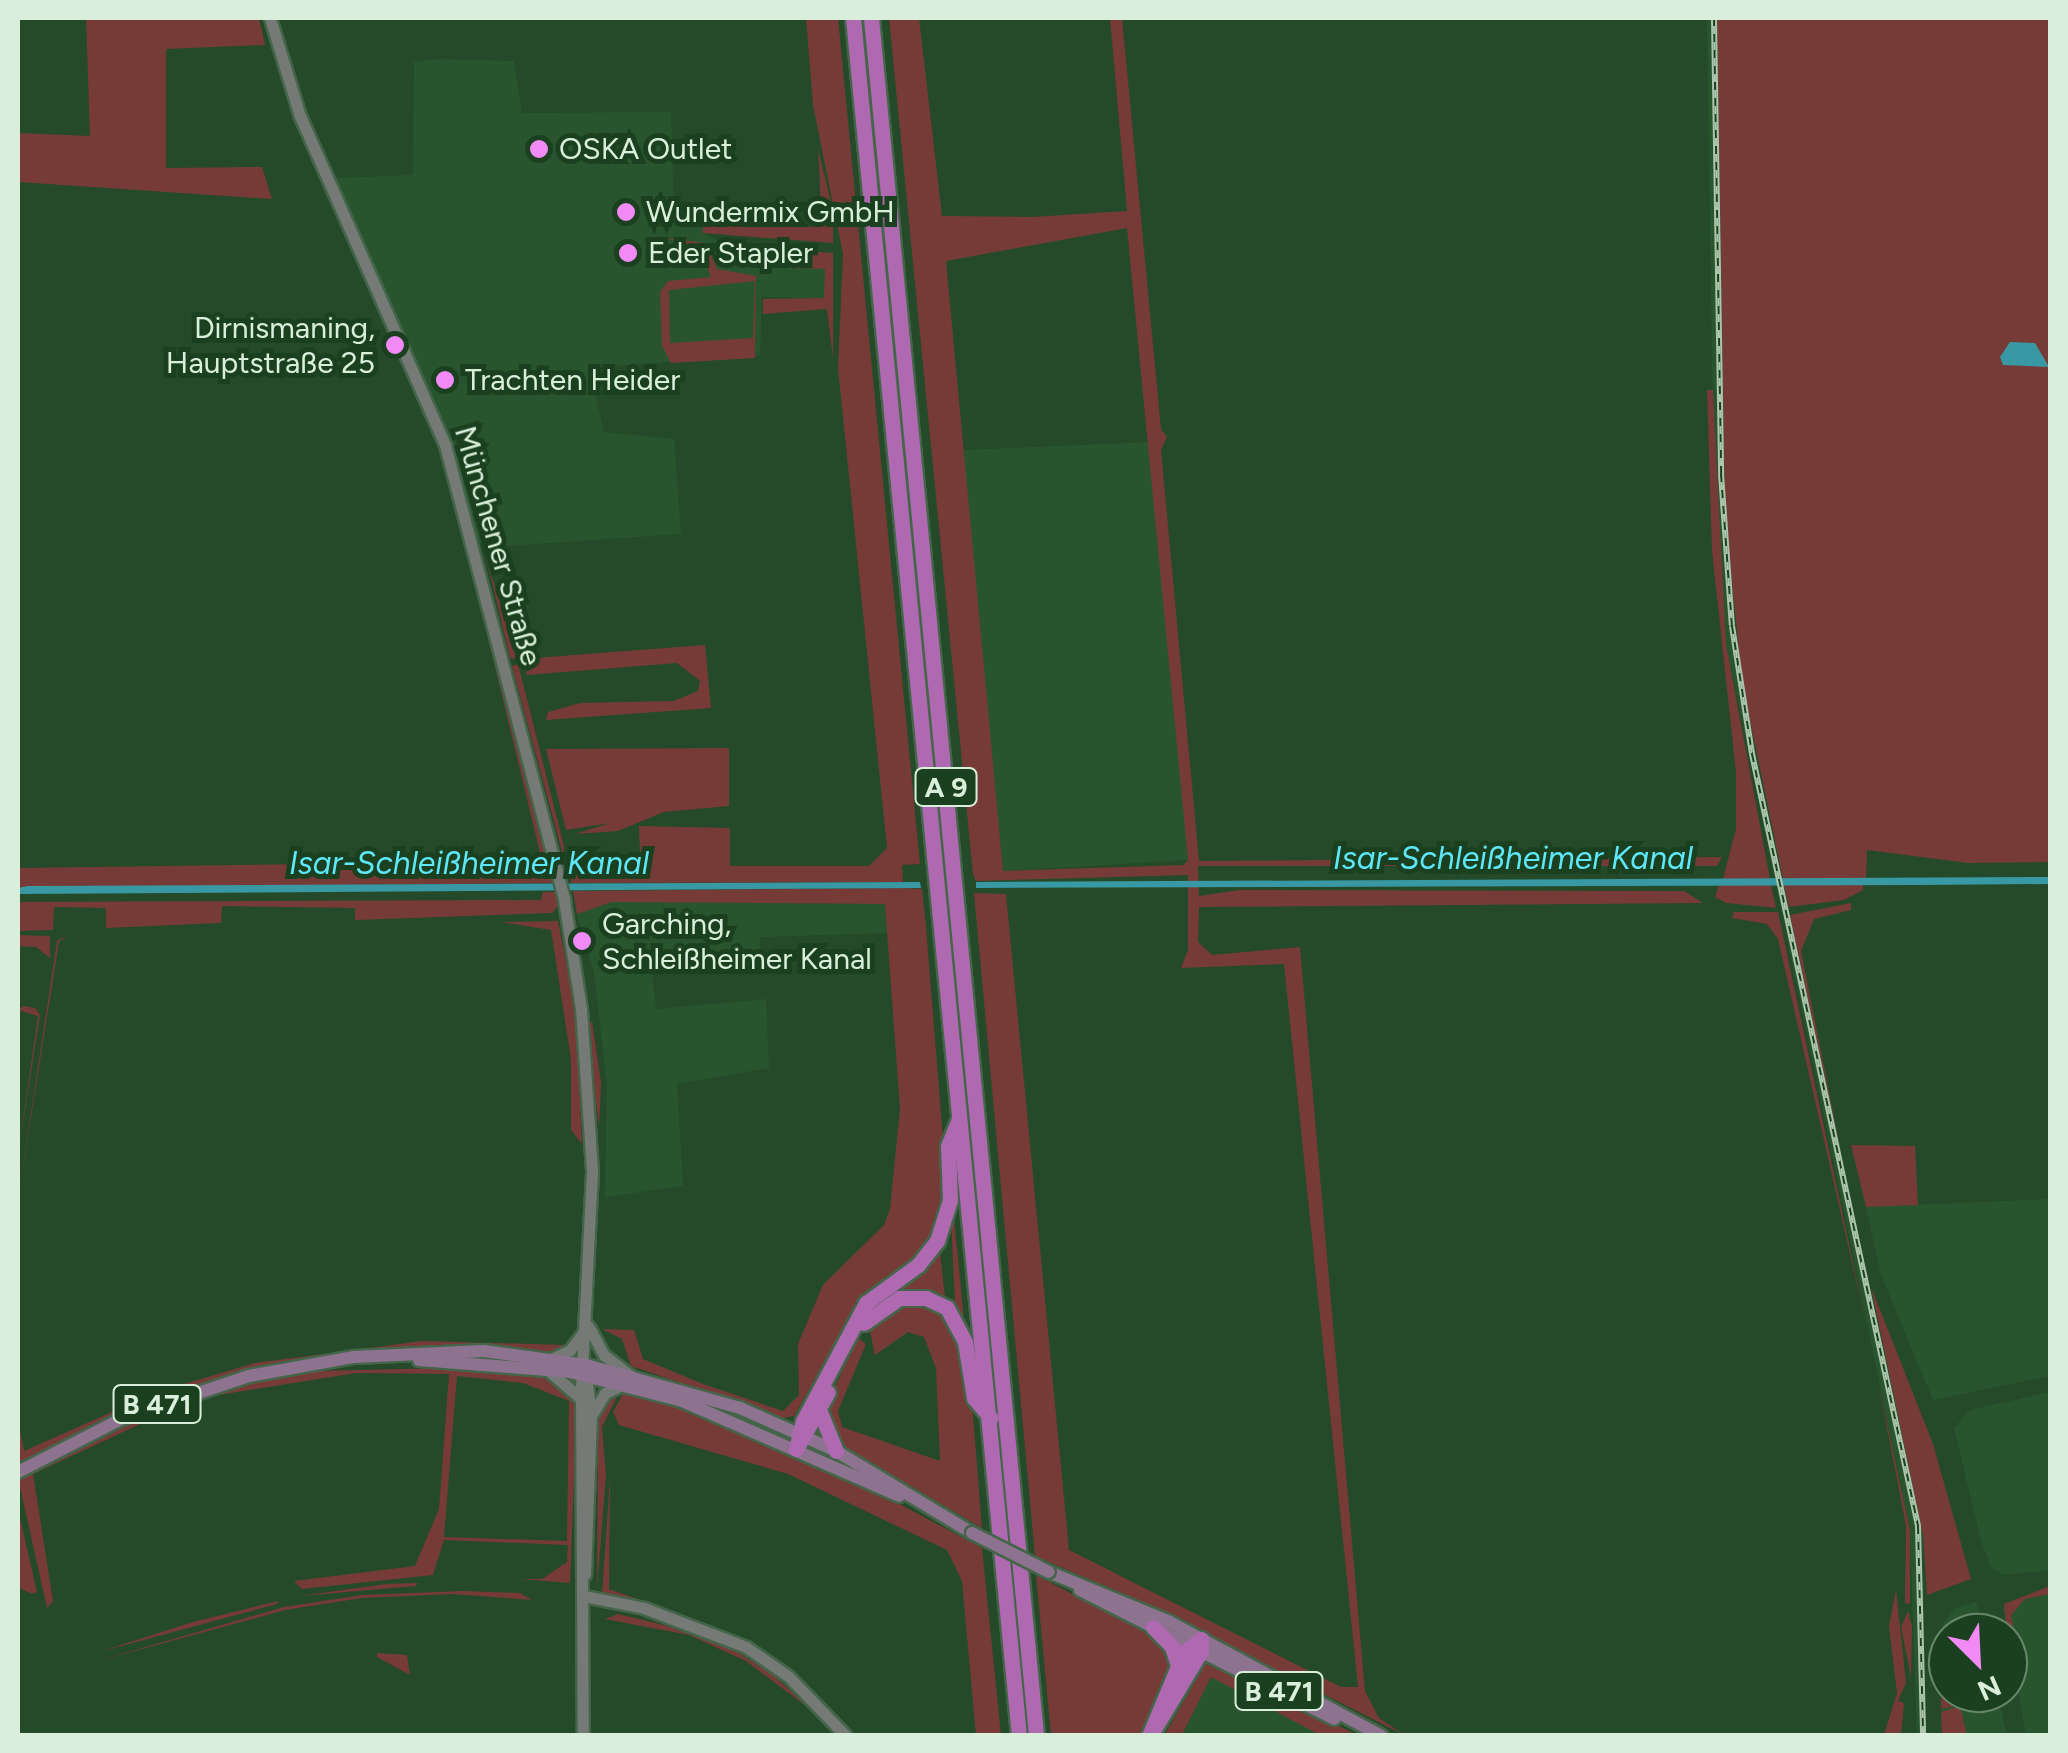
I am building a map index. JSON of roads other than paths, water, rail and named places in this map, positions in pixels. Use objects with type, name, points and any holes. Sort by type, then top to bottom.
[{"type":"highway","name":"A 9","points":[[853,18],[1018,1736]]},
{"type":"highway","name":"A 9","points":[[871,18],[1036,1736]]},
{"type":"highway","points":[[874,44],[879,18]]},
{"type":"highway","points":[[800,1440],[866,1303],[918,1265],[938,1242],[950,1200],[948,1146],[960,1118]]},
{"type":"highway","points":[[800,1440],[820,1412],[870,1314],[914,1296],[937,1302],[958,1323],[974,1398],[990,1418]]},
{"type":"highway","points":[[820,1412],[836,1452]]},
{"type":"highway","points":[[1153,1627],[1178,1666]]},
{"type":"highway","points":[[1150,1736],[1178,1666],[1197,1645]]},
{"type":"highway","points":[[1150,1736],[1197,1645]]},
{"type":"main road","name":"Münchener Straße","points":[[270,18],[304,128],[441,432],[559,876],[590,1133],[588,1326]]},
{"type":"main road","points":[[581,1401],[570,1383],[548,1364],[570,1350],[588,1326]]},
{"type":"main road","points":[[584,1736],[581,1401],[588,1326]]},
{"type":"main road","points":[[588,1326],[604,1355],[626,1380],[599,1398],[591,1417]]},
{"type":"main road","name":"B 471","points":[[18,1472],[158,1404],[307,1366],[443,1360],[548,1364],[626,1380],[836,1452],[908,1498]]},
{"type":"main road","points":[[584,1574],[591,1417],[586,1370]]},
{"type":"main road","name":"B 471","points":[[800,1440],[972,1533],[1367,1731]]},
{"type":"main road","name":"B 471","points":[[1070,1582],[1153,1627],[1197,1645]]},
{"type":"main road","points":[[584,1596],[644,1608],[746,1647],[788,1676],[846,1736]]},
{"type":"water","points":[[2010,342],[2035,343],[2049,367],[2003,365],[2000,357]]},
{"type":"water","points":[[2050,877],[2050,884],[976,888],[976,882]]},
{"type":"water","points":[[920,882],[921,888],[18,894],[18,888],[28,886]]},
{"type":"railway","points":[[1714,18],[1721,474],[1732,626],[1752,754],[1918,1526],[1923,1736]]},
{"type":"place","name":"OSKA Outlet","points":[[539,149]]},
{"type":"place","name":"Wundermix GmbH","points":[[626,212]]},
{"type":"place","name":"Eder Stapler","points":[[628,253]]},
{"type":"place","name":"Dirnismaning, Hauptstraße 25","points":[[395,345]]},
{"type":"place","name":"Trachten Heider","points":[[445,380]]},
{"type":"place","name":"Garching, Schleißheimer Kanal","points":[[582,941]]},
{"type":"water label","name":"Isar-Schleißheimer Kanal","points":[[1513,858]]},
{"type":"water label","name":"Isar-Schleißheimer Kanal","points":[[469,863]]}]
